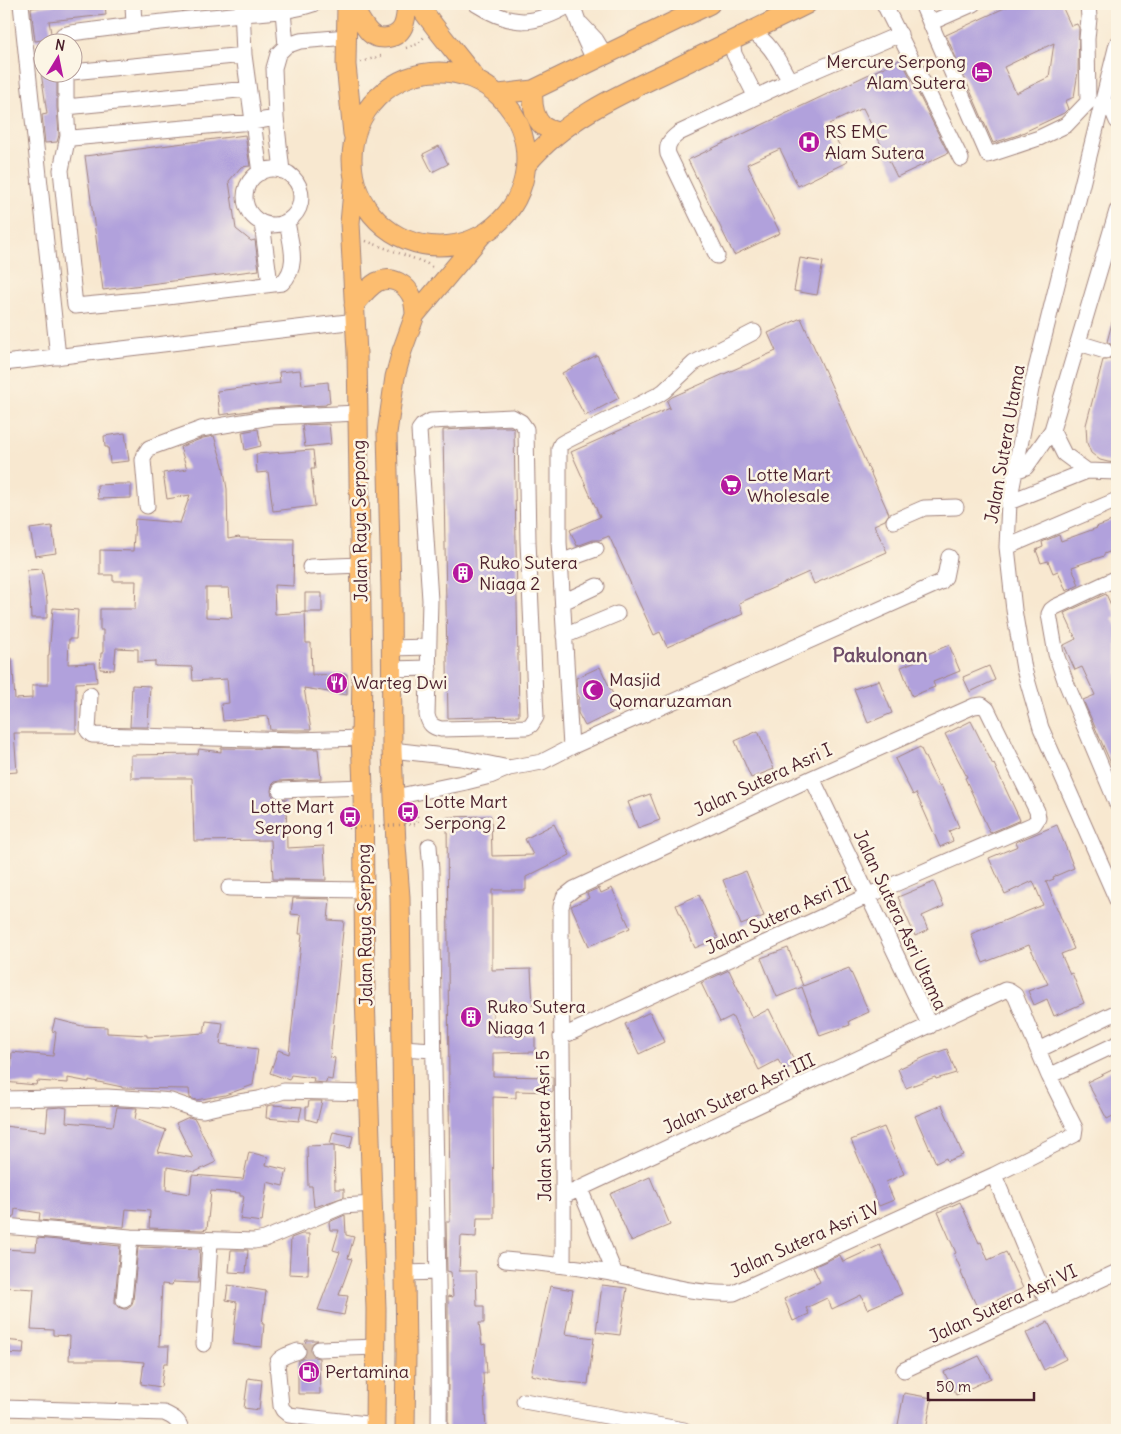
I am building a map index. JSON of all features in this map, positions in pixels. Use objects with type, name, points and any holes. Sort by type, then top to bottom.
[{"type":"main road","points":[[347,4],[346,65],[353,141],[351,161],[354,181],[364,205],[382,225],[404,239],[430,246],[456,245],[481,236],[500,223],[514,206],[523,186],[527,164],[526,145],[521,126],[512,109],[499,94],[488,86],[476,79],[451,72],[425,72],[400,80],[378,96],[362,116],[353,141]]},
{"type":"main road","points":[[351,4],[371,34],[380,38],[392,38],[401,31],[405,22],[407,4]]},
{"type":"main road","points":[[418,4],[433,26],[476,79]]},
{"type":"main road","points":[[527,164],[559,132],[603,102],[807,4]]},
{"type":"main road","points":[[499,94],[533,90],[600,58],[697,7]]},
{"type":"main road","points":[[533,90],[532,103],[536,117],[544,126],[559,132]]},
{"type":"main road","name":"Jalan Raya Serpong","points":[[354,181],[350,224],[358,413],[362,671],[361,738],[364,787],[365,996],[377,1347],[375,1428]]},
{"type":"main road","name":"Jalan Raya Serpong","points":[[405,1430],[406,1353],[400,897],[392,750],[391,589],[386,433],[395,377],[402,351],[416,315],[481,236]]},
{"type":"main road","points":[[355,313],[369,288],[378,282],[390,279],[408,289],[413,300],[416,315]]},
{"type":"street","points":[[21,4],[58,357]]},
{"type":"street","points":[[133,4],[134,25]]},
{"type":"street","points":[[79,32],[242,9],[283,11],[313,4]]},
{"type":"street","points":[[476,4],[492,14],[515,21],[529,21],[557,12],[572,4],[584,38],[600,58]]},
{"type":"street","points":[[884,4],[961,158]]},
{"type":"street","points":[[930,23],[973,4]]},
{"type":"street","points":[[926,5],[930,23],[988,155],[1039,138],[1066,125],[1088,102],[1088,4]]},
{"type":"street","points":[[242,9],[244,54],[260,172]]},
{"type":"street","points":[[283,11],[286,46]]},
{"type":"street","points":[[717,256],[668,154],[668,145],[671,139],[679,133],[790,81],[900,34]]},
{"type":"street","points":[[756,97],[734,54],[733,46],[743,35],[762,37],[771,48],[790,81]]},
{"type":"street","points":[[282,171],[276,118],[274,68],[278,54],[286,46],[300,41],[347,37]]},
{"type":"street","name":"Jalan Sutera Utama","points":[[1117,44],[1031,389],[1009,502],[1007,547],[1014,610],[1024,670],[1041,728],[1117,900]]},
{"type":"street","points":[[82,71],[244,54]]},
{"type":"street","points":[[66,82],[68,136],[61,170],[76,306],[282,283],[287,279],[292,270],[294,260],[286,222]]},
{"type":"street","points":[[66,107],[248,89]]},
{"type":"street","points":[[1103,101],[1112,109],[1117,121]]},
{"type":"street","points":[[68,136],[76,139],[276,118]]},
{"type":"street","points":[[267,170],[282,171],[295,180],[299,187],[300,203],[293,217],[286,222],[270,225],[262,223],[251,214],[245,202],[246,188],[249,182],[260,172],[267,170]]},
{"type":"street","points":[[1015,470],[1026,471],[1036,452],[1052,430],[1117,211]]},
{"type":"street","points":[[262,223],[270,284]]},
{"type":"street","points":[[4,363],[58,357],[355,313]]},
{"type":"street","points":[[571,747],[560,562],[559,449],[561,444],[658,395],[694,363],[754,332]]},
{"type":"street","points":[[1079,343],[1105,351]]},
{"type":"street","points":[[147,506],[143,460],[150,448],[201,428],[271,417],[358,413]]},
{"type":"street","points":[[512,417],[521,422],[526,429],[528,542],[537,713],[535,721],[531,726],[526,727],[441,729],[434,727],[429,723],[427,715],[429,668],[430,600],[419,430],[431,421],[512,417]]},
{"type":"street","points":[[1052,430],[1064,454],[1087,471]]},
{"type":"street","points":[[1009,502],[1087,471],[1117,472]]},
{"type":"street","points":[[1007,547],[1117,500]]},
{"type":"street","points":[[894,521],[924,508],[956,507]]},
{"type":"street","points":[[560,562],[596,549]]},
{"type":"street","points":[[395,797],[471,781],[509,768],[542,762],[571,747],[941,582],[945,578],[948,557]]},
{"type":"street","points":[[310,566],[361,565]]},
{"type":"street","points":[[1117,578],[1055,607],[1049,614],[1056,654],[1065,680],[1117,804]]},
{"type":"street","points":[[563,602],[597,586]]},
{"type":"street","points":[[564,636],[618,614]]},
{"type":"street","points":[[391,648],[429,647]]},
{"type":"street","points":[[391,669],[429,668]]},
{"type":"street","points":[[90,695],[88,731],[92,735],[298,740],[361,738]]},
{"type":"street","name":"Jalan Sutera Asri I","points":[[564,897],[574,889],[812,778],[974,706],[982,705],[987,709],[1037,811],[1038,818]]},
{"type":"street","points":[[392,750],[461,758],[509,768]]},
{"type":"street","name":"Jalan Sutera Asri Utama","points":[[812,778],[930,1026],[1002,990],[1009,991],[1015,995],[1049,1076],[1075,1131],[1074,1135],[994,1175]]},
{"type":"street","points":[[280,790],[364,787]]},
{"type":"street","name":"Jalan Sutera Asri II","points":[[561,1037],[867,896],[1034,824],[1038,818]]},
{"type":"street","points":[[429,846],[440,1374],[438,1430]]},
{"type":"street","points":[[229,888],[364,890]]},
{"type":"street","name":"Jalan Sutera Asri 5","points":[[563,1265],[561,907],[564,897]]},
{"type":"street","points":[[1038,1050],[1117,1012]]},
{"type":"street","name":"Jalan Sutera Asri III","points":[[564,1196],[930,1026]]},
{"type":"street","points":[[1049,1076],[1117,1044]]},
{"type":"street","points":[[402,1048],[433,1050]]},
{"type":"street","points":[[4,1099],[107,1097],[171,1101],[203,1110],[259,1099],[284,1091],[368,1093]]},
{"type":"street","points":[[994,1175],[1048,1304]]},
{"type":"street","name":"Jalan Sutera Asri IV","points":[[505,1260],[563,1265],[703,1293],[734,1293],[994,1175]]},
{"type":"street","points":[[580,1189],[615,1274]]},
{"type":"street","points":[[4,1226],[130,1237],[254,1241],[265,1239],[343,1206],[373,1204]]},
{"type":"street","points":[[124,1300],[130,1237]]},
{"type":"street","points":[[204,1344],[210,1241]]},
{"type":"street","points":[[405,1273],[438,1272]]},
{"type":"street","name":"Jalan Sutera Asri VI","points":[[904,1370],[1117,1272]]},
{"type":"street","points":[[319,1349],[377,1347]]},
{"type":"street","points":[[298,1351],[278,1359],[277,1363],[281,1406],[286,1413],[375,1428]]},
{"type":"street","points":[[524,1401],[619,1425],[684,1430]]},
{"type":"street","points":[[4,1408],[164,1413],[173,1417],[181,1430]]},
{"type":"path","points":[[351,240],[362,240],[426,263],[447,276]]},
{"type":"path","points":[[349,828],[418,824]]},
{"type":"building","points":[[63,4],[105,4],[106,15],[49,21],[51,32],[34,32],[31,8]]},
{"type":"building","name":"Mercure Serpong Alam Sutera","points":[[1013,4],[1061,4],[1071,26],[1077,24],[1079,28],[1078,72],[1074,97],[1065,101],[1068,109],[1064,113],[1018,135],[993,143],[946,35]],"holes":[[[1054,43],[1049,77],[1016,93],[1004,67]]]},
{"type":"building","points":[[901,59],[948,153],[897,177],[863,108],[829,124],[847,162],[798,186],[780,149],[747,164],[780,233],[734,255],[688,160]]},
{"type":"building","points":[[42,82],[57,82],[59,135],[57,142],[45,143],[42,115],[47,114]]},
{"type":"building","points":[[245,135],[250,166],[241,167],[229,181],[236,229],[251,241],[255,240],[259,270],[103,290],[85,156]]},
{"type":"building","points":[[439,146],[448,164],[432,172],[423,154]]},
{"type":"building","points":[[800,258],[823,262],[817,295],[794,291]]},
{"type":"building","name":"Lotte Mart Wholesale","points":[[801,318],[889,514],[885,520],[874,525],[887,552],[814,584],[809,572],[739,603],[743,614],[667,647],[660,632],[654,635],[609,536],[577,546],[570,530],[600,517],[571,452],[670,408],[667,401],[672,397],[776,351],[768,333]]},
{"type":"building","points":[[1113,319],[1117,319],[1117,463],[1100,460],[1091,453],[1087,443],[1086,425],[1103,360],[1111,358],[1114,353],[1112,345],[1107,342]]},
{"type":"building","points":[[597,355],[619,398],[585,416],[562,373]]},
{"type":"building","points":[[300,370],[302,385],[328,382],[330,403],[326,405],[270,408],[220,415],[217,391],[280,383],[279,372]]},
{"type":"building","points":[[329,424],[331,444],[305,447],[302,425]]},
{"type":"building","points":[[498,427],[514,429],[519,716],[448,718],[443,430]]},
{"type":"building","points":[[258,429],[261,446],[245,450],[242,432]]},
{"type":"building","points":[[125,433],[129,461],[110,463],[108,447],[105,447],[104,436]]},
{"type":"building","points":[[214,436],[223,465],[227,489],[228,539],[239,537],[294,539],[293,586],[274,585],[275,614],[305,612],[306,643],[311,643],[312,675],[347,674],[347,695],[304,688],[311,730],[270,730],[268,716],[223,721],[221,704],[229,703],[227,679],[193,681],[192,667],[155,666],[155,661],[138,662],[138,649],[116,648],[114,670],[100,669],[101,653],[103,653],[103,630],[100,630],[100,609],[135,609],[136,581],[113,581],[113,575],[100,575],[100,550],[133,551],[135,519],[180,523],[190,495],[167,499],[163,473],[187,469],[180,447]],"holes":[[[206,588],[229,588],[232,618],[206,617]]]},
{"type":"building","points":[[313,450],[315,469],[311,469],[315,506],[273,511],[268,472],[257,473],[256,454]]},
{"type":"building","points":[[131,484],[131,498],[98,499],[97,485]]},
{"type":"building","points":[[1117,519],[1117,549],[1104,554],[1104,556],[1072,567],[1079,585],[1066,591],[1058,571],[1053,573],[1048,561],[1041,563],[1036,550],[1043,547],[1042,542],[1059,535],[1061,541]]},
{"type":"building","points":[[52,526],[56,553],[35,556],[30,529]]},
{"type":"building","points":[[42,569],[47,601],[47,618],[31,618],[27,570]]},
{"type":"building","points":[[305,593],[322,593],[322,612],[305,612]]},
{"type":"building","points":[[1106,594],[1116,616],[1112,618],[1117,628],[1117,777],[1083,700],[1095,695],[1082,667],[1075,670],[1064,645],[1076,639],[1064,613]]},
{"type":"building","points":[[53,608],[78,610],[76,639],[69,639],[68,664],[95,663],[97,682],[76,683],[76,733],[14,733],[17,772],[4,773],[4,658],[12,658],[15,699],[32,698],[32,685],[48,685],[48,655]]},
{"type":"building","points":[[949,645],[960,671],[933,682],[935,687],[912,696],[901,667]]},
{"type":"building","points":[[989,666],[995,680],[970,692],[963,677]]},
{"type":"building","name":"Masjid Qomaruzaman","points":[[600,667],[620,709],[585,726],[578,713],[578,699],[580,698],[577,694],[576,678]]},
{"type":"building","points":[[879,680],[892,713],[868,723],[854,689]]},
{"type":"building","points":[[132,685],[150,686],[148,727],[130,727]]},
{"type":"building","points":[[971,721],[994,764],[1020,820],[990,833],[965,778],[967,777],[945,734]]},
{"type":"building","points":[[758,731],[774,769],[751,778],[735,741]]},
{"type":"building","points":[[920,747],[939,786],[941,785],[959,827],[949,831],[953,841],[940,847],[916,793],[913,795],[895,759]]},
{"type":"building","points":[[221,748],[318,749],[321,779],[279,781],[272,785],[271,791],[275,798],[286,799],[287,848],[324,846],[326,880],[273,879],[271,840],[194,841],[192,778],[131,778],[131,755],[198,754],[199,749],[221,752]]},
{"type":"building","points":[[650,794],[660,820],[638,828],[628,802]]},
{"type":"building","points":[[491,816],[492,856],[533,855],[525,839],[554,824],[570,855],[526,877],[526,890],[492,890],[492,970],[531,969],[533,1005],[493,1006],[493,1036],[535,1035],[535,1052],[493,1053],[493,1076],[553,1077],[553,1092],[516,1091],[516,1098],[493,1097],[494,1218],[477,1218],[476,1237],[461,1236],[459,1271],[476,1271],[477,1306],[484,1306],[484,1323],[479,1323],[482,1345],[485,1344],[487,1373],[483,1373],[486,1430],[448,1430],[448,1296],[453,1297],[451,1272],[447,1271],[446,1222],[450,1222],[447,817]]},
{"type":"building","points":[[1057,825],[1074,868],[1046,882],[1074,949],[1061,954],[1070,974],[1072,973],[1084,1003],[1054,1016],[1047,999],[1034,1005],[1028,991],[1048,984],[1029,945],[983,963],[971,934],[1043,905],[1033,881],[1005,894],[989,858],[1018,846],[1016,842]]},
{"type":"building","points":[[746,871],[764,916],[741,925],[723,880]]},
{"type":"building","points":[[934,882],[944,906],[922,916],[928,930],[915,936],[898,897]]},
{"type":"building","points":[[599,888],[601,893],[612,888],[630,928],[589,946],[571,906],[589,898],[587,893]]},
{"type":"building","points":[[699,895],[718,938],[695,948],[676,905]]},
{"type":"building","points":[[293,898],[330,899],[328,920],[344,921],[330,1057],[335,1058],[332,1080],[327,1079],[326,1083],[313,1082],[314,1078],[291,1075],[289,1080],[270,1073],[278,1050],[289,1054],[302,934],[299,934],[301,915],[291,914]]},
{"type":"building","points":[[788,948],[803,986],[849,968],[869,1012],[849,1021],[850,1025],[820,1036],[802,987],[777,997],[761,958]]},
{"type":"building","points":[[729,970],[752,1018],[769,1009],[796,1064],[784,1070],[778,1060],[759,1070],[732,1016],[720,1022],[701,983]]},
{"type":"building","points":[[650,1012],[664,1042],[639,1054],[625,1024]]},
{"type":"building","points":[[55,1019],[82,1026],[107,1027],[107,1033],[147,1035],[147,1037],[204,1033],[206,1021],[223,1023],[220,1044],[258,1049],[253,1085],[225,1095],[196,1100],[190,1098],[189,1089],[122,1088],[89,1080],[89,1082],[68,1078],[68,1083],[37,1081],[36,1085],[4,1082],[4,1068],[11,1069],[12,1052],[53,1056],[56,1032],[52,1031]]},
{"type":"building","points":[[947,1049],[956,1073],[936,1079],[935,1077],[906,1088],[898,1069]]},
{"type":"building","points":[[1112,1070],[1117,1080],[1117,1114],[1107,1119],[1087,1082]]},
{"type":"building","points":[[309,1101],[322,1101],[317,1122],[306,1119],[306,1107],[308,1107]]},
{"type":"building","points":[[942,1105],[963,1155],[947,1161],[946,1158],[936,1163],[915,1116]]},
{"type":"building","points":[[267,1106],[302,1107],[299,1121],[266,1118]]},
{"type":"building","points":[[117,1107],[137,1108],[135,1119],[166,1130],[158,1152],[193,1158],[176,1123],[189,1117],[195,1119],[216,1162],[195,1172],[167,1167],[166,1190],[190,1194],[192,1175],[243,1179],[249,1152],[268,1157],[266,1165],[287,1170],[283,1186],[267,1182],[262,1222],[240,1219],[244,1196],[240,1196],[240,1193],[211,1191],[207,1229],[202,1230],[149,1228],[150,1211],[126,1209],[124,1227],[39,1220],[40,1213],[15,1209],[14,1217],[4,1215],[4,1126],[46,1131],[48,1108],[67,1108],[66,1122],[113,1126]]},
{"type":"building","points":[[884,1127],[904,1174],[886,1182],[894,1200],[879,1206],[851,1140]]},
{"type":"building","points":[[333,1132],[353,1136],[350,1148],[330,1144]]},
{"type":"building","points":[[334,1145],[335,1189],[344,1189],[344,1197],[314,1207],[312,1186],[308,1186],[307,1146]]},
{"type":"building","points":[[650,1177],[670,1225],[631,1241],[610,1194]]},
{"type":"building","points":[[960,1202],[979,1243],[981,1242],[988,1260],[1006,1252],[1023,1288],[978,1309],[961,1273],[954,1254],[956,1253],[938,1212]]},
{"type":"building","points":[[345,1215],[346,1235],[354,1237],[348,1258],[352,1259],[339,1295],[348,1296],[344,1315],[318,1310],[340,1252],[333,1250],[339,1230],[330,1230],[329,1222]]},
{"type":"building","points":[[302,1234],[309,1234],[308,1275],[289,1274],[291,1238]]},
{"type":"building","points":[[37,1238],[120,1246],[115,1303],[118,1307],[124,1309],[131,1306],[133,1301],[138,1247],[200,1249],[198,1283],[173,1282],[172,1285],[162,1284],[159,1346],[169,1346],[168,1363],[164,1363],[161,1387],[141,1384],[144,1362],[69,1360],[70,1336],[53,1335],[53,1330],[31,1329],[34,1289],[4,1287],[4,1249],[36,1251]]},
{"type":"building","points":[[880,1245],[902,1294],[867,1309],[861,1295],[832,1309],[827,1298],[806,1308],[809,1314],[793,1321],[784,1299],[820,1282],[813,1267],[840,1255],[843,1262]]},
{"type":"building","points":[[231,1250],[248,1250],[246,1273],[229,1272]]},
{"type":"building","points":[[228,1285],[266,1291],[262,1324],[264,1324],[262,1347],[233,1344],[237,1302],[226,1300]]},
{"type":"building","points":[[602,1285],[627,1288],[620,1335],[596,1332]]},
{"type":"building","points":[[550,1286],[573,1290],[565,1334],[594,1338],[588,1384],[559,1381],[531,1375]]},
{"type":"building","points":[[1048,1322],[1066,1359],[1044,1370],[1026,1333]]},
{"type":"building","points":[[4,1340],[24,1342],[23,1354],[4,1353]]},
{"type":"building","name":"Pertamina","points":[[306,1340],[318,1340],[311,1344],[310,1350],[314,1357],[319,1358],[320,1394],[298,1394],[298,1361],[305,1357],[307,1353]]},
{"type":"building","points":[[979,1356],[991,1378],[956,1395],[944,1372]]},
{"type":"building","points":[[248,1378],[262,1380],[259,1410],[244,1408]]},
{"type":"building","points":[[904,1393],[932,1398],[926,1430],[897,1430]]},
{"type":"tunnel","points":[[298,1351],[319,1349]]},
{"type":"place","name":"Mercure Serpong Alam Sutera","points":[[982,72]]},
{"type":"place","name":"RS EMC Alam Sutera","points":[[809,142]]},
{"type":"place","name":"Lotte Mart Wholesale","points":[[731,485]]},
{"type":"place","name":"Ruko Sutera Niaga 2","points":[[463,573]]},
{"type":"place","name":"Warteg Dwi","points":[[337,683]]},
{"type":"place","name":"Masjid Qomaruzaman","points":[[593,690]]},
{"type":"place","name":"Lotte Mart Serpong 2","points":[[408,812]]},
{"type":"place","name":"Lotte Mart Serpong 1","points":[[350,817]]},
{"type":"place","name":"Ruko Sutera Niaga 1","points":[[471,1017]]},
{"type":"place","name":"Pertamina","points":[[309,1372]]},
{"type":"district","name":"Pakulonan","points":[[880,655]]}]
